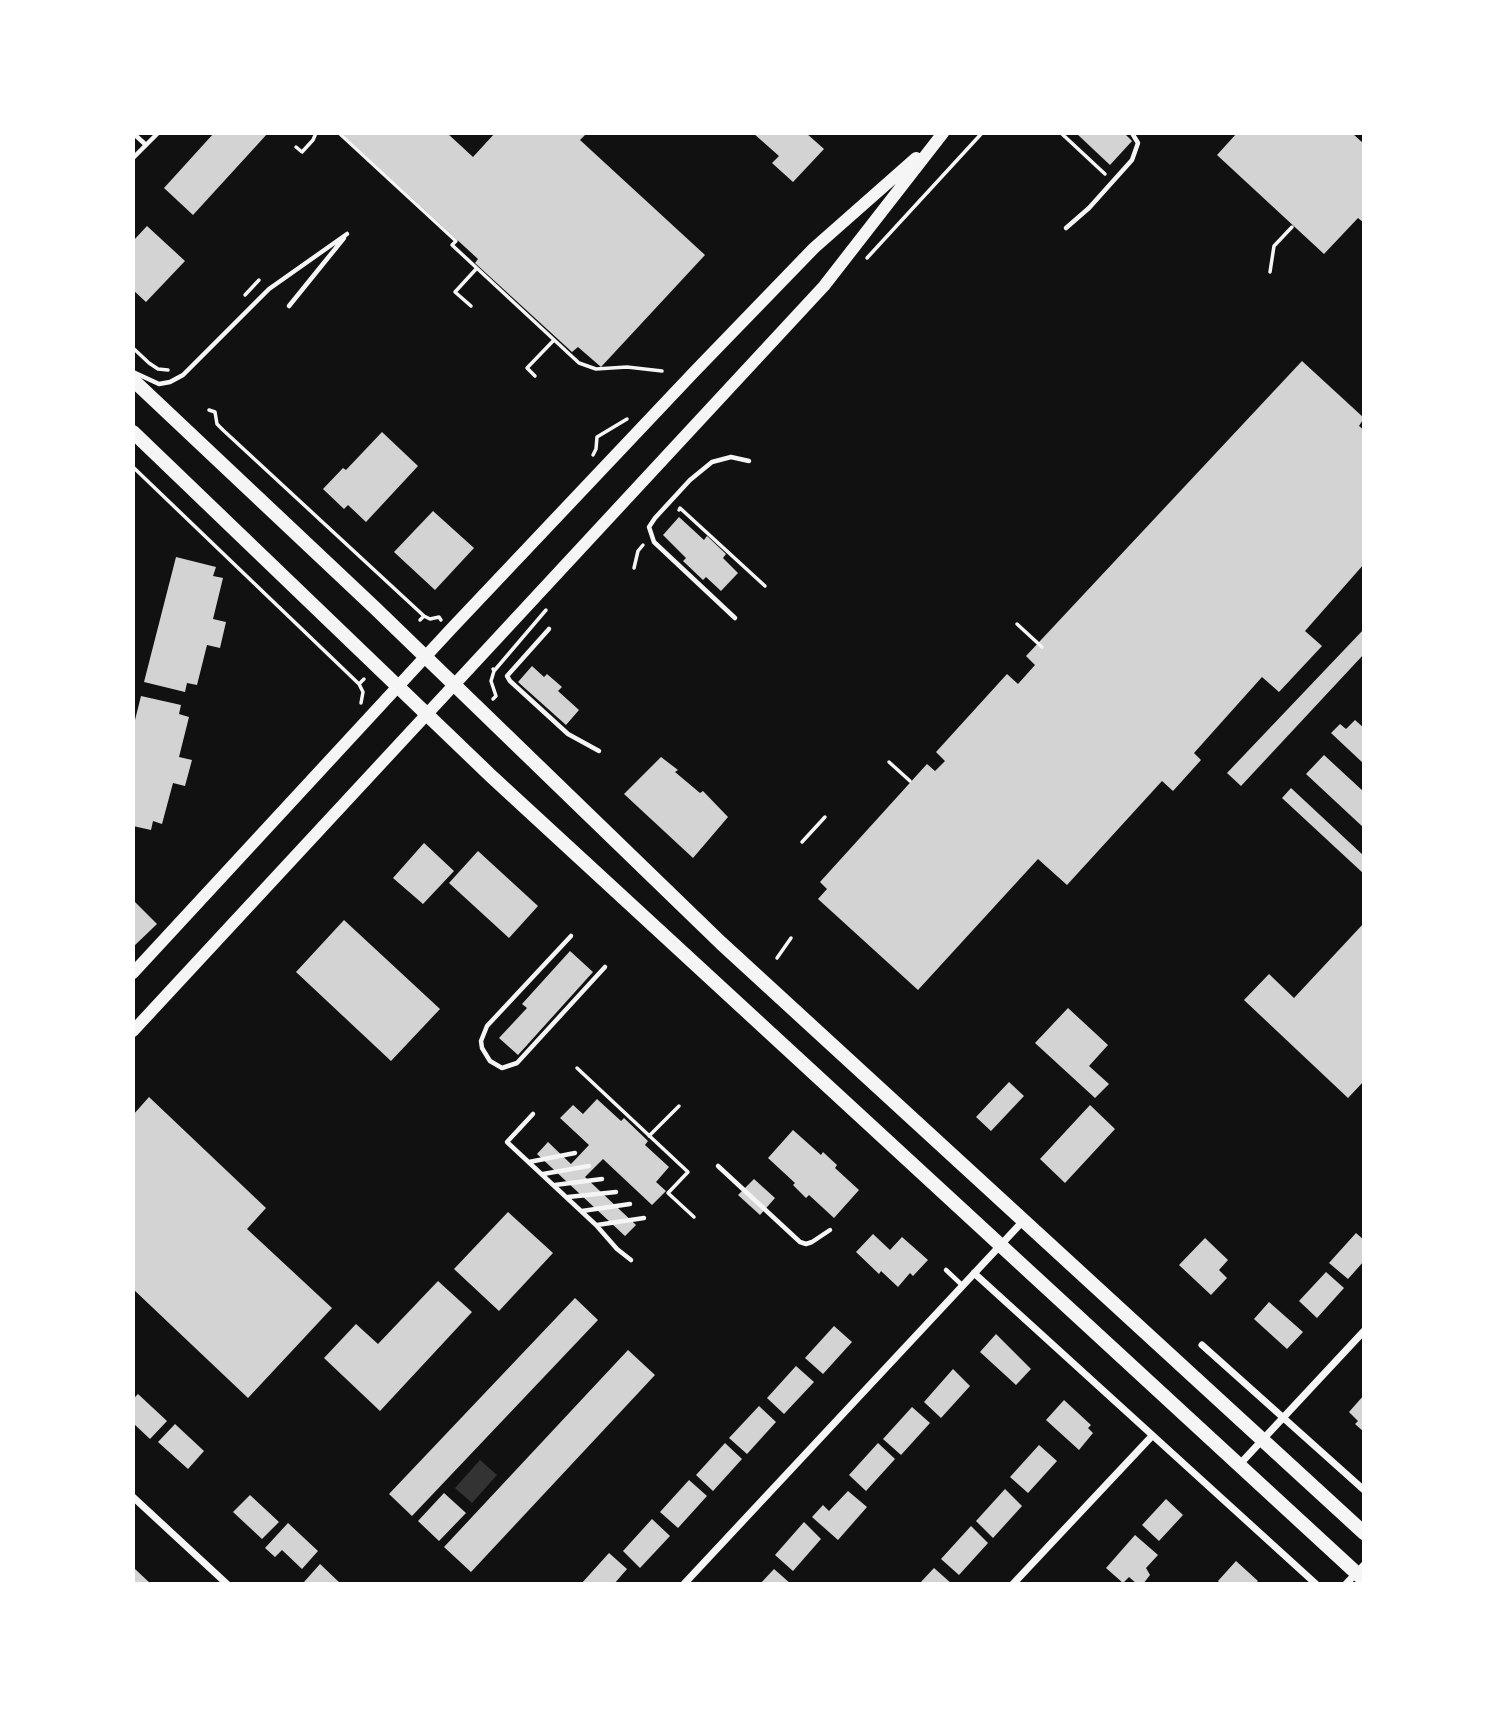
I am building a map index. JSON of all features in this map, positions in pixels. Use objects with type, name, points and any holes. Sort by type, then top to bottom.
[{"type":"main road","points":[[133,973],[426,657],[802,261],[938,138]]},
{"type":"main road","points":[[133,1031],[824,286],[938,138]]},
{"type":"main road","points":[[133,380],[426,657],[721,943],[1364,1533]]},
{"type":"main road","points":[[133,432],[613,890],[1358,1576]]},
{"type":"street","points":[[684,1584],[1024,1220]]},
{"type":"street","points":[[974,1273],[1316,1584]]},
{"type":"street","points":[[1239,1466],[1364,1331]]},
{"type":"street","points":[[1202,1345],[1364,1490]]},
{"type":"street","points":[[1013,1584],[1152,1436]]},
{"type":"street","points":[[133,1497],[227,1584]]},
{"type":"lane","points":[[133,133],[146,145]]},
{"type":"lane","points":[[133,158],[158,133]]},
{"type":"lane","points":[[1066,228],[1132,160],[1138,143],[1132,133]]},
{"type":"lane","points":[[133,372],[159,384],[183,375],[269,289],[347,234],[289,306]]},
{"type":"lane","points":[[735,618],[650,537],[649,527],[690,480],[712,462],[731,457],[749,461]]},
{"type":"lane","points":[[549,629],[507,676],[568,734],[599,751]]},
{"type":"lane","points":[[571,936],[486,1026],[481,1041],[490,1061],[502,1068],[517,1063],[605,967]]},
{"type":"lane","points":[[533,1114],[507,1142],[631,1260]]},
{"type":"lane","points":[[528,1162],[575,1153]]},
{"type":"lane","points":[[542,1175],[589,1166]]},
{"type":"lane","points":[[719,1166],[800,1242],[812,1242],[830,1230]]},
{"type":"lane","points":[[554,1185],[602,1179]]},
{"type":"lane","points":[[567,1198],[616,1192]]},
{"type":"lane","points":[[581,1211],[630,1205]]},
{"type":"lane","points":[[596,1225],[644,1218]]},
{"type":"lane","points":[[946,1270],[962,1286]]},
{"type":"path","points":[[296,147],[302,152],[316,133]]},
{"type":"path","points":[[338,133],[456,241],[452,245],[587,368],[626,367],[662,371]]},
{"type":"path","points":[[936,184],[982,133]]},
{"type":"path","points":[[1061,133],[1105,174],[1097,183]]},
{"type":"path","points":[[1270,272],[1274,246],[1292,227]]},
{"type":"path","points":[[471,306],[454,292],[477,268]]},
{"type":"path","points":[[535,376],[527,368],[554,340]]},
{"type":"path","points":[[133,348],[149,363],[158,369],[170,371],[171,374]]},
{"type":"path","points":[[209,410],[215,412],[217,424],[223,430],[422,618],[439,617],[443,621]]},
{"type":"path","points":[[597,438],[627,419]]},
{"type":"path","points":[[133,467],[359,684],[363,695],[358,708]]},
{"type":"path","points":[[673,516],[680,508],[765,586]]},
{"type":"path","points":[[634,568],[638,551],[650,537]]},
{"type":"path","points":[[493,699],[496,696],[491,681],[493,669],[548,608]]},
{"type":"path","points":[[1017,624],[1042,647]]},
{"type":"path","points":[[359,684],[364,679]]},
{"type":"path","points":[[889,762],[910,781]]},
{"type":"path","points":[[802,842],[825,817]]},
{"type":"path","points":[[777,958],[791,938]]},
{"type":"path","points":[[577,1068],[688,1172],[668,1193],[694,1217]]},
{"type":"path","points":[[649,1136],[679,1106]]},
{"type":"shaded area","points":[[480,1460],[497,1475],[472,1503],[455,1488]]},
{"type":"building","points":[[214,133],[268,133],[193,215],[164,188]]},
{"type":"building","points":[[341,133],[447,133],[473,157],[495,133],[583,133],[585,135],[580,140],[705,255],[601,367],[578,347],[572,352],[475,263],[478,259]]},
{"type":"building","points":[[753,133],[806,133],[824,149],[793,182],[772,163],[779,156]]},
{"type":"building","points":[[1076,133],[1124,133],[1132,141],[1110,165]]},
{"type":"building","points":[[1237,133],[1352,133],[1364,144],[1364,223],[1358,218],[1324,254],[1217,155]]},
{"type":"building","points":[[147,226],[185,261],[146,302],[133,290],[133,241]]},
{"type":"building","points":[[1302,361],[1364,418],[1359,426],[1364,430],[1364,564],[1305,631],[1322,646],[1279,692],[1262,677],[1194,753],[1201,760],[1173,791],[1162,781],[1067,885],[1038,859],[918,990],[818,899],[827,889],[820,882],[927,764],[935,771],[945,761],[936,752],[1007,674],[1018,684],[1035,665],[1026,656]]},
{"type":"building","points":[[382,432],[418,466],[366,522],[348,505],[344,509],[323,489],[343,468],[346,470]]},
{"type":"building","points":[[433,511],[474,548],[435,590],[394,552]]},
{"type":"building","points":[[679,517],[704,540],[707,536],[726,554],[723,558],[738,573],[721,591],[706,577],[703,580],[683,561],[686,558],[663,535]]},
{"type":"building","points":[[176,557],[216,567],[213,576],[223,578],[213,619],[226,622],[220,648],[207,645],[197,685],[187,683],[185,692],[144,682]]},
{"type":"building","points":[[1364,629],[1364,654],[1241,786],[1227,773]]},
{"type":"building","points":[[532,666],[544,677],[547,674],[562,687],[558,691],[579,710],[566,725],[518,682]]},
{"type":"building","points":[[141,696],[181,705],[179,714],[189,717],[179,757],[192,760],[185,786],[173,783],[162,824],[153,821],[151,830],[133,826],[133,728]]},
{"type":"building","points":[[1355,720],[1364,728],[1364,764],[1331,733],[1340,724],[1346,729]]},
{"type":"building","points":[[1324,755],[1364,792],[1364,828],[1306,774]]},
{"type":"building","points":[[661,757],[700,793],[703,791],[728,817],[693,858],[624,794]]},
{"type":"building","points":[[1291,788],[1364,856],[1364,874],[1282,798]]},
{"type":"building","points":[[424,843],[454,871],[423,904],[393,878]]},
{"type":"building","points":[[478,851],[538,906],[509,938],[449,883]]},
{"type":"building","points":[[133,900],[157,924],[133,947]]},
{"type":"building","points":[[344,920],[440,1009],[391,1061],[296,972]]},
{"type":"building","points":[[1364,923],[1364,1081],[1348,1098],[1244,1000],[1269,974],[1294,998]]},
{"type":"building","points":[[570,951],[593,972],[518,1055],[499,1038],[527,1008],[522,1004]]},
{"type":"building","points":[[1068,1008],[1108,1045],[1089,1066],[1109,1084],[1095,1098],[1035,1043]]},
{"type":"building","points":[[1009,1082],[1024,1096],[991,1131],[976,1117]]},
{"type":"building","points":[[149,1097],[266,1208],[247,1229],[332,1308],[248,1398],[133,1289],[133,1115]]},
{"type":"building","points":[[597,1099],[621,1121],[624,1118],[648,1141],[645,1145],[669,1167],[656,1182],[666,1191],[652,1205],[603,1159],[585,1177],[636,1225],[625,1236],[537,1154],[548,1142],[571,1164],[589,1145],[560,1118],[573,1105],[583,1114]]},
{"type":"building","points":[[1090,1105],[1115,1129],[1065,1183],[1040,1159]]},
{"type":"building","points":[[793,1130],[821,1155],[823,1152],[837,1165],[835,1168],[859,1190],[834,1218],[809,1195],[806,1198],[793,1185],[795,1183],[768,1158]]},
{"type":"building","points":[[754,1179],[775,1198],[760,1215],[738,1195]]},
{"type":"building","points":[[508,1212],[553,1253],[499,1311],[454,1269]]},
{"type":"building","points":[[1356,1233],[1364,1240],[1364,1261],[1348,1279],[1329,1263]]},
{"type":"building","points":[[873,1234],[890,1250],[902,1237],[928,1260],[913,1276],[910,1273],[898,1287],[881,1271],[879,1274],[856,1252]]},
{"type":"building","points":[[1205,1238],[1228,1260],[1219,1270],[1227,1278],[1211,1295],[1179,1265]]},
{"type":"building","points":[[1326,1272],[1344,1288],[1317,1318],[1299,1301]]},
{"type":"building","points":[[438,1281],[472,1312],[380,1411],[324,1358],[356,1324],[378,1344]]},
{"type":"building","points":[[575,1298],[598,1320],[412,1516],[389,1494]]},
{"type":"building","points":[[1269,1302],[1303,1332],[1287,1349],[1254,1319]]},
{"type":"building","points":[[834,1326],[852,1342],[823,1374],[805,1358]]},
{"type":"building","points":[[996,1334],[1031,1369],[1016,1385],[980,1352]]},
{"type":"building","points":[[628,1350],[655,1375],[471,1572],[444,1547]]},
{"type":"building","points":[[796,1366],[814,1382],[784,1414],[767,1398]]},
{"type":"building","points":[[953,1369],[970,1386],[941,1418],[924,1402]]},
{"type":"building","points":[[138,1394],[167,1421],[150,1439],[133,1423],[133,1399]]},
{"type":"building","points":[[1364,1395],[1364,1432],[1355,1424],[1358,1421],[1349,1412]]},
{"type":"building","points":[[1064,1400],[1091,1425],[1088,1428],[1093,1433],[1079,1450],[1046,1420]]},
{"type":"building","points":[[759,1406],[776,1422],[747,1454],[729,1438]]},
{"type":"building","points":[[912,1407],[930,1423],[901,1455],[883,1439]]},
{"type":"building","points":[[175,1424],[204,1451],[188,1469],[158,1442]]},
{"type":"building","points":[[725,1443],[742,1459],[713,1491],[696,1475]]},
{"type":"building","points":[[878,1443],[895,1459],[866,1491],[849,1475]]},
{"type":"building","points":[[1039,1445],[1057,1461],[1028,1493],[1010,1477]]},
{"type":"building","points":[[689,1480],[707,1496],[678,1528],[660,1512]]},
{"type":"building","points":[[1005,1489],[1022,1506],[993,1538],[976,1521]]},
{"type":"building","points":[[848,1491],[867,1507],[838,1540],[812,1517],[823,1505],[829,1511]]},
{"type":"building","points":[[444,1493],[466,1513],[439,1541],[418,1521]]},
{"type":"building","points":[[250,1495],[279,1522],[262,1539],[233,1512]]},
{"type":"building","points":[[1166,1499],[1183,1515],[1159,1541],[1142,1525]]},
{"type":"building","points":[[652,1519],[670,1536],[640,1568],[623,1551]]},
{"type":"building","points":[[804,1522],[821,1539],[793,1571],[775,1555]]},
{"type":"building","points":[[288,1523],[318,1551],[302,1569],[282,1550],[275,1557],[265,1548]]},
{"type":"building","points":[[971,1526],[988,1543],[959,1575],[941,1559]]},
{"type":"building","points":[[1135,1535],[1158,1555],[1146,1568],[1150,1575],[1143,1584],[1137,1584],[1129,1577],[1123,1583],[1106,1568]]},
{"type":"building","points":[[609,1553],[627,1569],[614,1584],[581,1584]]},
{"type":"building","points":[[1236,1561],[1258,1581],[1255,1584],[1221,1584],[1218,1581]]},
{"type":"building","points":[[320,1564],[341,1584],[306,1584],[304,1582]]},
{"type":"building","points":[[934,1568],[952,1584],[919,1584]]},
{"type":"building","points":[[135,1569],[151,1584],[133,1584]]},
{"type":"building","points":[[774,1569],[791,1584],[760,1584]]}]
